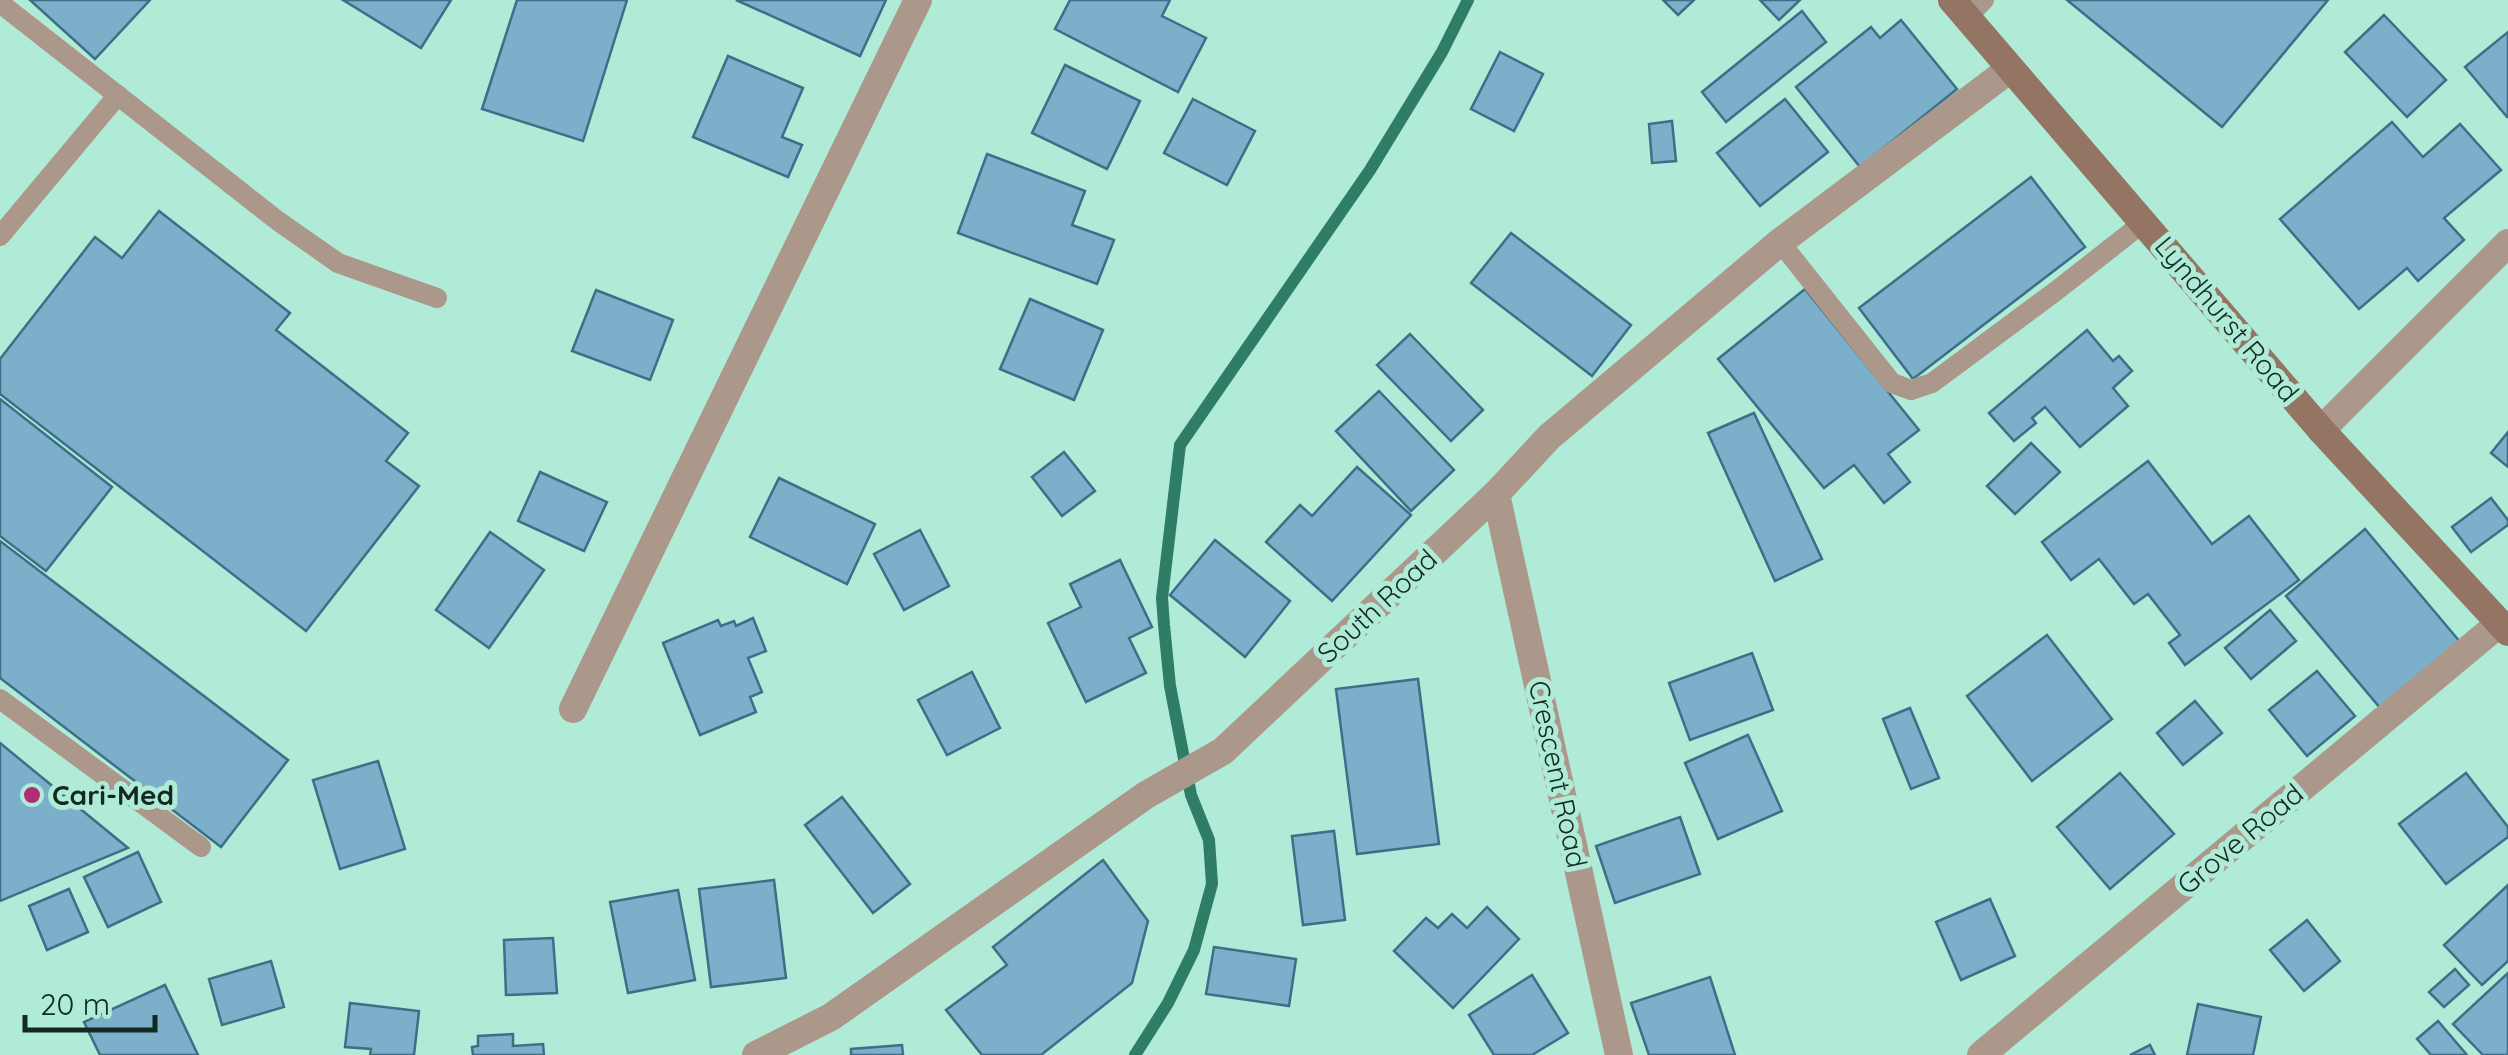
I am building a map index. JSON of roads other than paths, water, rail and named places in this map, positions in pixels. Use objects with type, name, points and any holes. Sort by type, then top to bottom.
[{"type":"main road","name":"Lyndhurst Road","points":[[1968,6],[2010,69],[2321,430],[2504,628]]},
{"type":"street","points":[[573,709],[918,0]]},
{"type":"street","name":"South Road","points":[[756,1055],[831,1017],[1146,795],[1223,751],[1496,494],[1550,437],[1780,242],[2010,69]]},
{"type":"street","points":[[2321,430],[2508,243]]},
{"type":"street","name":"Crescent Road","points":[[1496,494],[1619,1055]]},
{"type":"street","name":"Grove Road","points":[[1981,1055],[2504,628]]},
{"type":"lane","points":[[0,2],[278,221],[338,263],[437,298]]},
{"type":"lane","points":[[0,236],[118,95]]},
{"type":"lane","points":[[1780,242],[1892,382],[1910,390],[1932,384],[2144,222]]},
{"type":"lane","points":[[0,698],[202,847]]},
{"type":"waterway","points":[[1135,1055],[1168,1003],[1194,950],[1212,884],[1209,840],[1191,795],[1170,686],[1162,598],[1180,445],[1370,170],[1442,52],[1468,0]]},
{"type":"place","name":"Cari-Med","points":[[32,795]]}]
